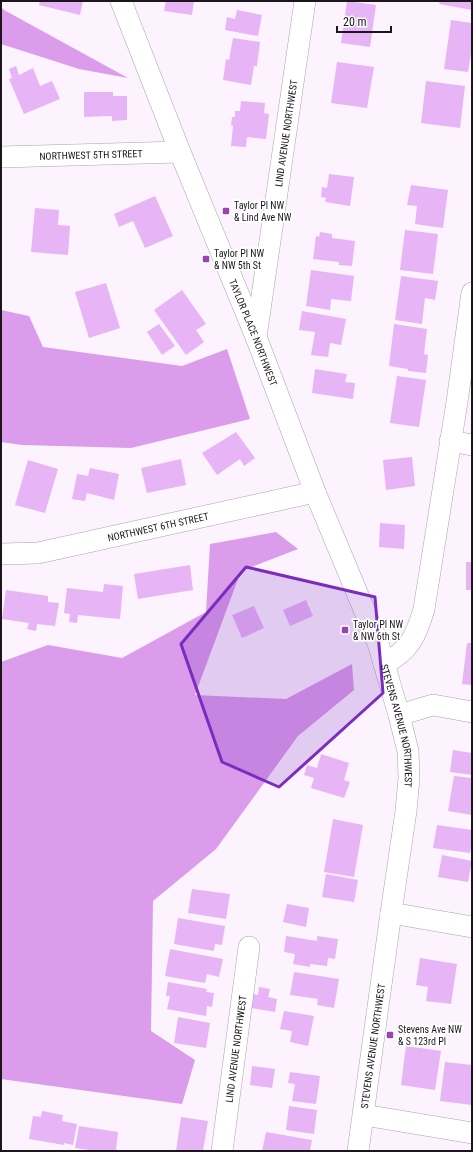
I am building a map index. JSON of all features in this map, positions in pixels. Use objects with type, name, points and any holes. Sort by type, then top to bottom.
[{"type":"street","name":"TAYLOR PLACE NORTHWEST","points":[[121,1],[180,152],[256,337],[315,492],[378,643],[384,664]]},
{"type":"street","name":"LIND AVENUE NORTHWEST","points":[[256,337],[305,1]]},
{"type":"street","name":"NORTHWEST 5TH STREET","points":[[1,157],[180,152]]},
{"type":"street","name":"STEVENS AVENUE NORTHWEST","points":[[358,1151],[406,811],[409,778],[408,751],[384,664],[402,652],[410,643],[418,629],[424,609],[457,402],[472,293]]},
{"type":"street","points":[[450,441],[472,444]]},
{"type":"street","name":"NORTHWEST 6TH STREET","points":[[1,554],[38,553],[315,492]]},
{"type":"street","points":[[399,715],[433,705],[472,712]]},
{"type":"street","points":[[391,913],[472,927]]},
{"type":"street","name":"LIND AVENUE NORTHWEST","points":[[222,1151],[249,947]]},
{"type":"street","points":[[364,1114],[472,1133]]},
{"type":"highlighted area","points":[[246,567],[375,597],[383,693],[279,787],[222,762],[181,644]]},
{"type":"shaded area","points":[[1,7],[128,78],[79,69],[1,44]]},
{"type":"shaded area","points":[[1,310],[29,316],[43,347],[182,366],[227,349],[250,419],[131,448],[22,445],[1,442]]},
{"type":"shaded area","points":[[276,532],[298,549],[241,571],[195,695],[286,699],[352,664],[354,690],[298,736],[216,849],[153,901],[151,1031],[195,1060],[182,1104],[1,1079],[1,662],[48,645],[122,658],[206,612],[210,544]]},
{"type":"building","points":[[40,1],[83,1],[80,15],[39,5]]},
{"type":"building","points":[[166,1],[194,1],[192,15],[164,11]]},
{"type":"building","points":[[347,1],[376,5],[370,47],[341,43]]},
{"type":"building","points":[[440,1],[472,1],[472,10],[439,4]]},
{"type":"building","points":[[237,10],[262,15],[258,36],[225,30],[227,17],[235,19]]},
{"type":"building","points":[[451,20],[472,23],[472,47],[468,72],[444,69]]},
{"type":"building","points":[[233,38],[260,42],[257,66],[254,66],[251,85],[223,80],[226,59],[229,60]]},
{"type":"building","points":[[337,62],[374,67],[367,108],[331,103]]},
{"type":"building","points":[[16,66],[19,75],[33,68],[40,86],[52,81],[60,99],[24,114],[9,79],[12,78],[9,69]]},
{"type":"building","points":[[426,81],[465,86],[460,128],[421,123]]},
{"type":"building","points":[[84,92],[113,92],[113,96],[127,96],[127,120],[112,121],[112,116],[84,117]]},
{"type":"building","points":[[241,101],[265,103],[264,113],[269,114],[266,139],[247,137],[246,147],[231,146],[233,126],[231,125],[232,117],[235,117],[235,111],[240,111]]},
{"type":"building","points":[[329,174],[354,177],[350,206],[325,202],[326,198],[321,197],[322,187],[327,188]]},
{"type":"building","points":[[411,185],[448,190],[443,228],[415,224],[417,206],[407,205]]},
{"type":"building","points":[[155,196],[173,236],[145,248],[133,221],[119,227],[114,214]]},
{"type":"building","points":[[35,208],[59,210],[58,225],[70,226],[68,255],[31,252]]},
{"type":"building","points":[[405,230],[438,234],[433,274],[400,270]]},
{"type":"building","points":[[320,232],[332,234],[332,238],[355,241],[352,266],[339,265],[339,262],[313,259],[316,236],[319,237]]},
{"type":"building","points":[[311,270],[354,276],[351,301],[331,299],[330,310],[306,306]]},
{"type":"building","points":[[401,276],[438,281],[435,300],[425,298],[422,324],[395,320]]},
{"type":"building","points":[[106,283],[120,328],[89,338],[75,292]]},
{"type":"building","points":[[182,290],[206,324],[196,330],[204,342],[186,355],[154,310]]},
{"type":"building","points":[[302,311],[346,319],[341,345],[330,343],[328,357],[311,355],[315,332],[299,330]]},
{"type":"building","points":[[159,324],[175,346],[162,355],[147,332]]},
{"type":"building","points":[[394,324],[427,329],[424,354],[428,355],[426,373],[408,371],[408,369],[389,366]]},
{"type":"building","points":[[315,369],[347,374],[345,382],[355,383],[353,399],[312,393]]},
{"type":"building","points":[[397,376],[426,380],[419,427],[390,423]]},
{"type":"building","points":[[236,432],[255,458],[244,466],[240,459],[217,475],[202,453]]},
{"type":"building","points":[[412,457],[415,486],[386,490],[383,460]]},
{"type":"building","points":[[181,459],[186,485],[147,493],[141,468]]},
{"type":"building","points":[[28,460],[58,469],[45,513],[15,505]]},
{"type":"building","points":[[90,468],[119,474],[114,500],[87,493],[85,501],[72,499],[77,474],[88,476]]},
{"type":"building","points":[[380,523],[405,525],[404,549],[379,547]]},
{"type":"building","points":[[466,562],[472,562],[472,590],[466,590]]},
{"type":"building","points":[[190,565],[193,590],[138,599],[134,574]]},
{"type":"building","points":[[104,584],[123,586],[120,619],[78,615],[77,623],[69,622],[70,614],[64,613],[67,588],[103,592]]},
{"type":"building","points":[[6,590],[48,596],[48,602],[59,603],[55,626],[37,624],[36,631],[27,629],[29,623],[2,619]]},
{"type":"building","points":[[306,600],[313,616],[290,626],[283,610]]},
{"type":"building","points":[[254,606],[264,628],[242,638],[232,615]]},
{"type":"building","points":[[467,643],[472,643],[472,685],[462,684]]},
{"type":"building","points":[[453,750],[472,753],[472,775],[450,772]]},
{"type":"building","points":[[321,754],[349,763],[344,780],[350,782],[344,798],[311,788],[314,778],[304,775],[307,765],[317,768]]},
{"type":"building","points":[[454,776],[472,778],[472,815],[448,811]]},
{"type":"building","points":[[333,819],[363,825],[354,877],[324,872]]},
{"type":"building","points":[[437,825],[472,830],[470,853],[433,848]]},
{"type":"building","points":[[442,855],[472,861],[468,882],[438,877]]},
{"type":"building","points":[[326,874],[358,880],[354,902],[322,897]]},
{"type":"building","points":[[192,889],[230,894],[226,919],[188,913]]},
{"type":"building","points":[[287,904],[309,908],[306,927],[283,922]]},
{"type":"building","points":[[178,918],[225,926],[222,945],[215,944],[214,951],[174,944]]},
{"type":"building","points":[[286,936],[317,941],[317,936],[338,939],[335,959],[328,958],[327,966],[310,964],[310,967],[293,964],[295,954],[284,952]]},
{"type":"building","points":[[170,949],[223,959],[219,977],[207,974],[205,983],[165,976]]},
{"type":"building","points":[[420,958],[457,964],[451,1004],[426,1001],[428,987],[416,985]]},
{"type":"building","points":[[294,972],[339,979],[334,1008],[317,1005],[318,999],[290,995]]},
{"type":"building","points":[[168,982],[207,989],[206,992],[214,993],[212,1007],[207,1006],[206,1016],[167,1009],[170,996],[166,996]]},
{"type":"building","points":[[259,987],[270,989],[268,997],[277,999],[275,1012],[251,1008],[253,994],[258,995]]},
{"type":"building","points":[[284,1011],[314,1016],[308,1046],[290,1042],[292,1031],[280,1029]]},
{"type":"building","points":[[178,1017],[210,1023],[206,1048],[174,1043]]},
{"type":"building","points":[[406,1046],[441,1051],[435,1090],[401,1085]]},
{"type":"building","points":[[445,1062],[472,1065],[472,1105],[440,1101]]},
{"type":"building","points":[[252,1066],[275,1069],[272,1088],[250,1085]]},
{"type":"building","points":[[290,1072],[320,1076],[316,1104],[292,1101],[295,1084],[288,1083]]},
{"type":"building","points":[[289,1106],[317,1110],[314,1134],[286,1130]]},
{"type":"building","points":[[42,1111],[63,1115],[62,1121],[77,1124],[73,1145],[64,1143],[64,1145],[29,1139],[33,1116],[41,1117]]},
{"type":"building","points":[[181,1117],[208,1121],[203,1151],[176,1151]]},
{"type":"building","points":[[79,1126],[118,1132],[116,1151],[96,1151],[75,1148]]},
{"type":"building","points":[[266,1132],[312,1140],[310,1151],[262,1151]]},
{"type":"place","name":"Taylor Pl NW & Lind Ave NW","points":[[226,211]]},
{"type":"place","name":"Taylor Pl NW & NW 5th St","points":[[206,259]]},
{"type":"place","name":"Taylor Pl NW & NW 6th St","points":[[345,630]]},
{"type":"place","name":"Stevens Ave NW & S 123rd Pl","points":[[390,1035]]}]
